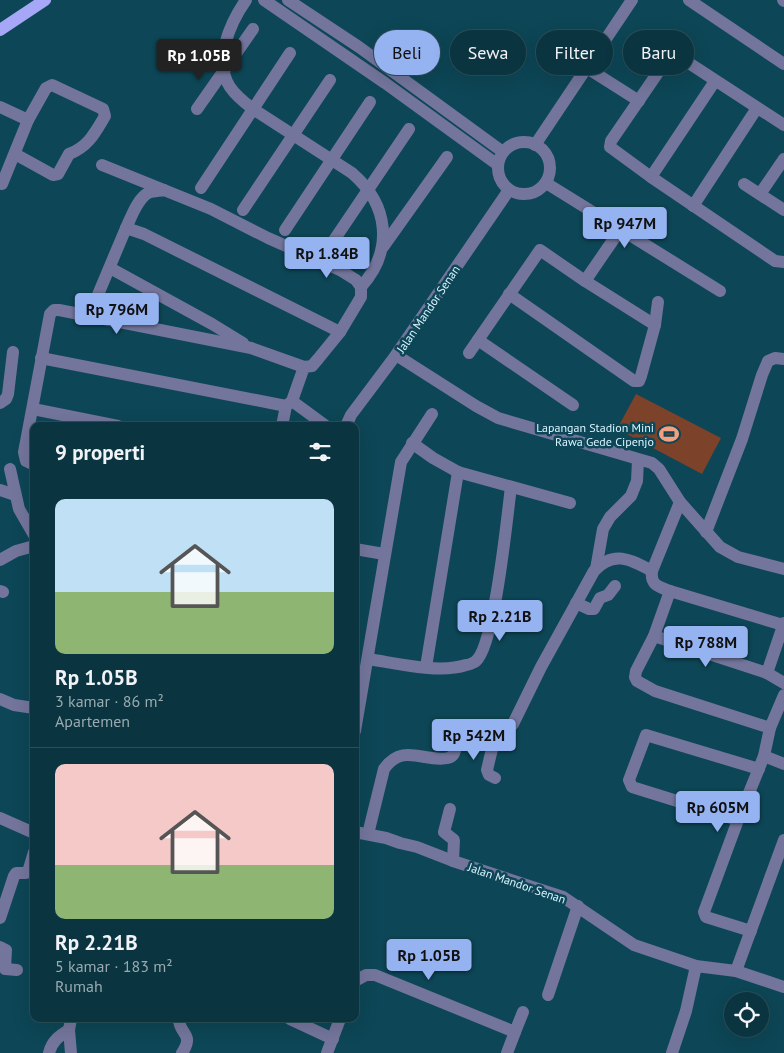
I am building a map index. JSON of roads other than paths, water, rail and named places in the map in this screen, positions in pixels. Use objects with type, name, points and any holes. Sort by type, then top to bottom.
[{"type":"main road","points":[[0,30],[45,0]]},
{"type":"street","points":[[246,0],[236,15],[224,50],[224,70],[230,86],[241,100],[352,173],[361,180],[368,190],[378,206],[383,226],[383,247],[372,275],[361,287]]},
{"type":"street","points":[[264,0],[504,152]]},
{"type":"street","points":[[288,0],[359,47],[389,78],[498,165]]},
{"type":"street","points":[[613,30],[632,0]]},
{"type":"street","points":[[689,0],[784,64]]},
{"type":"street","points":[[197,109],[253,29]]},
{"type":"street","points":[[201,188],[290,54]]},
{"type":"street","points":[[694,67],[784,125]]},
{"type":"street","points":[[535,144],[583,75]]},
{"type":"street","points":[[598,75],[639,102]]},
{"type":"street","points":[[657,75],[611,142],[610,147],[775,261],[784,262]]},
{"type":"street","points":[[243,210],[330,80]]},
{"type":"street","points":[[651,177],[715,81]]},
{"type":"street","points":[[2,184],[28,120],[46,88],[52,85],[103,109],[104,116],[93,135],[82,148],[69,154],[58,174],[53,174],[15,154]]},
{"type":"street","points":[[285,230],[370,102]]},
{"type":"street","points":[[0,107],[28,120]]},
{"type":"street","points":[[693,206],[757,108]]},
{"type":"street","points":[[328,249],[409,129]]},
{"type":"street","points":[[524,142],[535,144],[547,155],[550,169],[546,183],[535,192],[522,195],[509,190],[502,183],[498,174],[498,165],[504,152],[512,145],[524,142]]},
{"type":"street","points":[[383,247],[447,157]]},
{"type":"street","points":[[760,194],[784,159]]},
{"type":"street","points":[[30,422],[50,314],[54,310],[251,348],[304,367],[312,366],[318,359],[340,332],[361,298],[361,287],[356,280],[340,270],[268,238],[211,208],[102,165]]},
{"type":"street","points":[[546,183],[720,291]]},
{"type":"street","points":[[744,184],[784,210]]},
{"type":"street","points":[[89,316],[126,228],[141,200],[150,192],[164,190]]},
{"type":"street","name":"Jalan Mandor Senan","points":[[348,422],[509,190]]},
{"type":"street","points":[[126,228],[144,234],[340,332]]},
{"type":"street","points":[[585,281],[620,230]]},
{"type":"street","points":[[469,353],[540,250],[655,325]]},
{"type":"street","points":[[110,268],[212,324],[251,348]]},
{"type":"street","points":[[509,294],[634,381],[639,381],[641,376],[655,325],[658,302]]},
{"type":"street","points":[[478,340],[573,405]]},
{"type":"street","points":[[0,403],[6,399],[8,394],[13,352]]},
{"type":"street","points":[[396,355],[498,418],[652,464],[659,469],[680,502],[720,547],[738,557],[784,569]]},
{"type":"street","points":[[41,358],[289,404],[319,422]]},
{"type":"street","points":[[706,532],[742,439],[768,361],[775,358],[784,359]]},
{"type":"street","points":[[283,422],[304,367]]},
{"type":"street","points":[[33,410],[97,422]]},
{"type":"street","points":[[359,709],[401,462],[432,414]]},
{"type":"street","points":[[30,424],[24,452],[26,461],[30,463]]},
{"type":"street","points":[[412,443],[458,472],[570,503]]},
{"type":"street","points":[[596,569],[603,529],[610,517],[631,496],[637,481],[638,460]]},
{"type":"street","points":[[10,469],[18,509],[30,528]]},
{"type":"street","points":[[426,667],[458,472]]},
{"type":"street","points":[[368,659],[442,669],[466,665],[476,661],[485,646],[493,617],[511,487]]},
{"type":"street","points":[[0,490],[15,495]]},
{"type":"street","points":[[680,502],[652,571],[653,583],[655,586],[670,591],[784,624],[767,673]]},
{"type":"street","points":[[0,560],[30,547]]},
{"type":"street","points":[[359,550],[384,554]]},
{"type":"street","points":[[495,778],[487,770],[492,749],[500,736],[513,724],[576,603],[596,569],[603,562],[615,559],[631,559],[652,571]]},
{"type":"street","points":[[576,603],[589,609],[594,608],[600,598],[608,595],[614,586]]},
{"type":"street","points":[[670,591],[654,636],[636,671],[635,677],[637,681],[655,691],[770,728]]},
{"type":"street","points":[[654,636],[767,673],[784,683]]},
{"type":"street","points":[[751,931],[706,917],[704,912],[764,756],[770,728],[784,695]]},
{"type":"street","points":[[0,700],[14,705],[30,707]]},
{"type":"street","points":[[361,833],[384,769],[389,762],[398,756],[412,754],[452,757],[456,739],[467,730],[500,736]]},
{"type":"street","points":[[738,820],[632,787],[629,780],[646,735],[759,769]]},
{"type":"street","points":[[764,756],[784,764]]},
{"type":"street","points":[[450,809],[444,832],[454,840],[453,861]]},
{"type":"street","points":[[0,818],[30,831]]},
{"type":"street","name":"Jalan Mandor Senan","points":[[361,833],[417,847],[453,861],[563,897],[615,934],[634,945],[696,966],[736,971],[784,987]]},
{"type":"street","points":[[736,971],[784,840]]},
{"type":"street","points":[[0,918],[14,876],[16,873],[26,874],[30,865]]},
{"type":"street","points":[[548,995],[578,906]]},
{"type":"street","points":[[0,947],[6,950],[5,969],[17,970]]},
{"type":"street","points":[[672,1053],[686,1011],[696,966]]},
{"type":"street","points":[[359,979],[366,975],[375,975],[515,1032]]},
{"type":"street","points":[[507,1053],[523,1012]]},
{"type":"street","points":[[179,1022],[187,1039],[182,1053]]},
{"type":"street","points":[[296,1022],[333,1039]]},
{"type":"street","points":[[327,1053],[339,1022]]},
{"type":"street","points":[[49,1053],[57,1037],[70,1024]]},
{"type":"street","points":[[70,1024],[71,1053]]},
{"type":"place","name":"Lapangan Stadion Mini Rawa Gede Cipenjo","points":[[669,434]]}]
